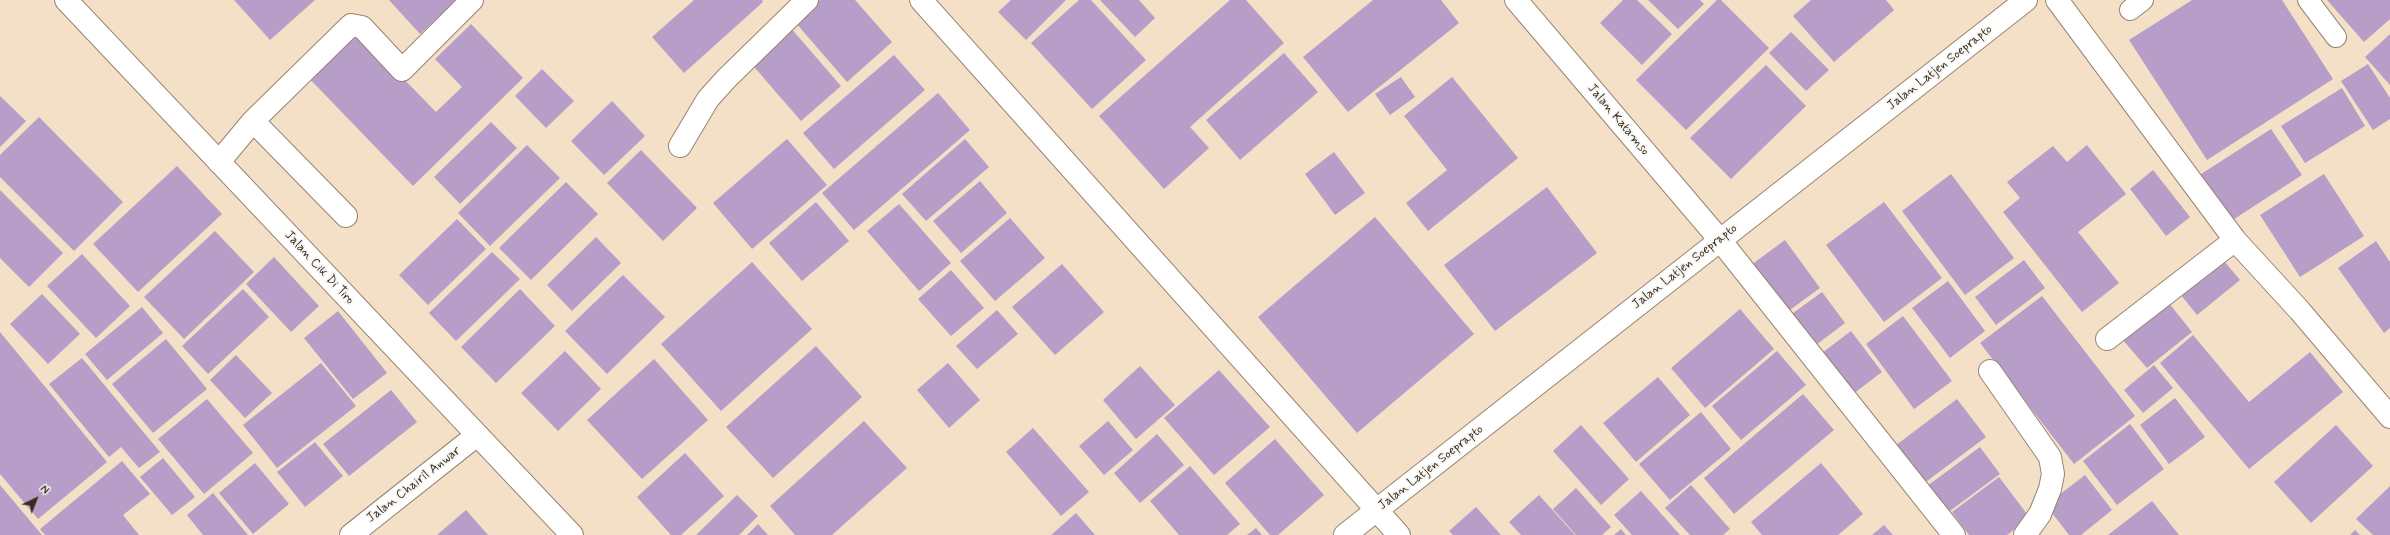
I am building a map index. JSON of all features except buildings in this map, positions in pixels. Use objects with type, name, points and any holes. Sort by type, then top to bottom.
[{"type":"street","name":"Jalan Cik Di Tiro","points":[[66,0],[572,535]]},
{"type":"street","points":[[219,162],[253,121],[350,25],[362,27],[402,70],[472,0]]},
{"type":"street","points":[[680,146],[708,99],[726,79],[807,0]]},
{"type":"street","points":[[921,0],[1399,535]]},
{"type":"street","name":"Jalan Katamso","points":[[1516,0],[1720,240],[1954,535]]},
{"type":"street","name":"Jalan Latjen Soeprapto","points":[[1345,535],[2026,0]]},
{"type":"street","points":[[2057,0],[2236,240],[2300,311],[2390,417]]},
{"type":"street","points":[[253,121],[346,216]]},
{"type":"street","points":[[2107,339],[2236,240]]},
{"type":"street","points":[[1990,371],[2050,457],[2053,474],[2050,489],[2040,514],[2025,535]]},
{"type":"street","name":"Jalan Chairil Anwar","points":[[351,535],[477,435]]},
{"type":"lane","points":[[2308,0],[2336,37]]}]
